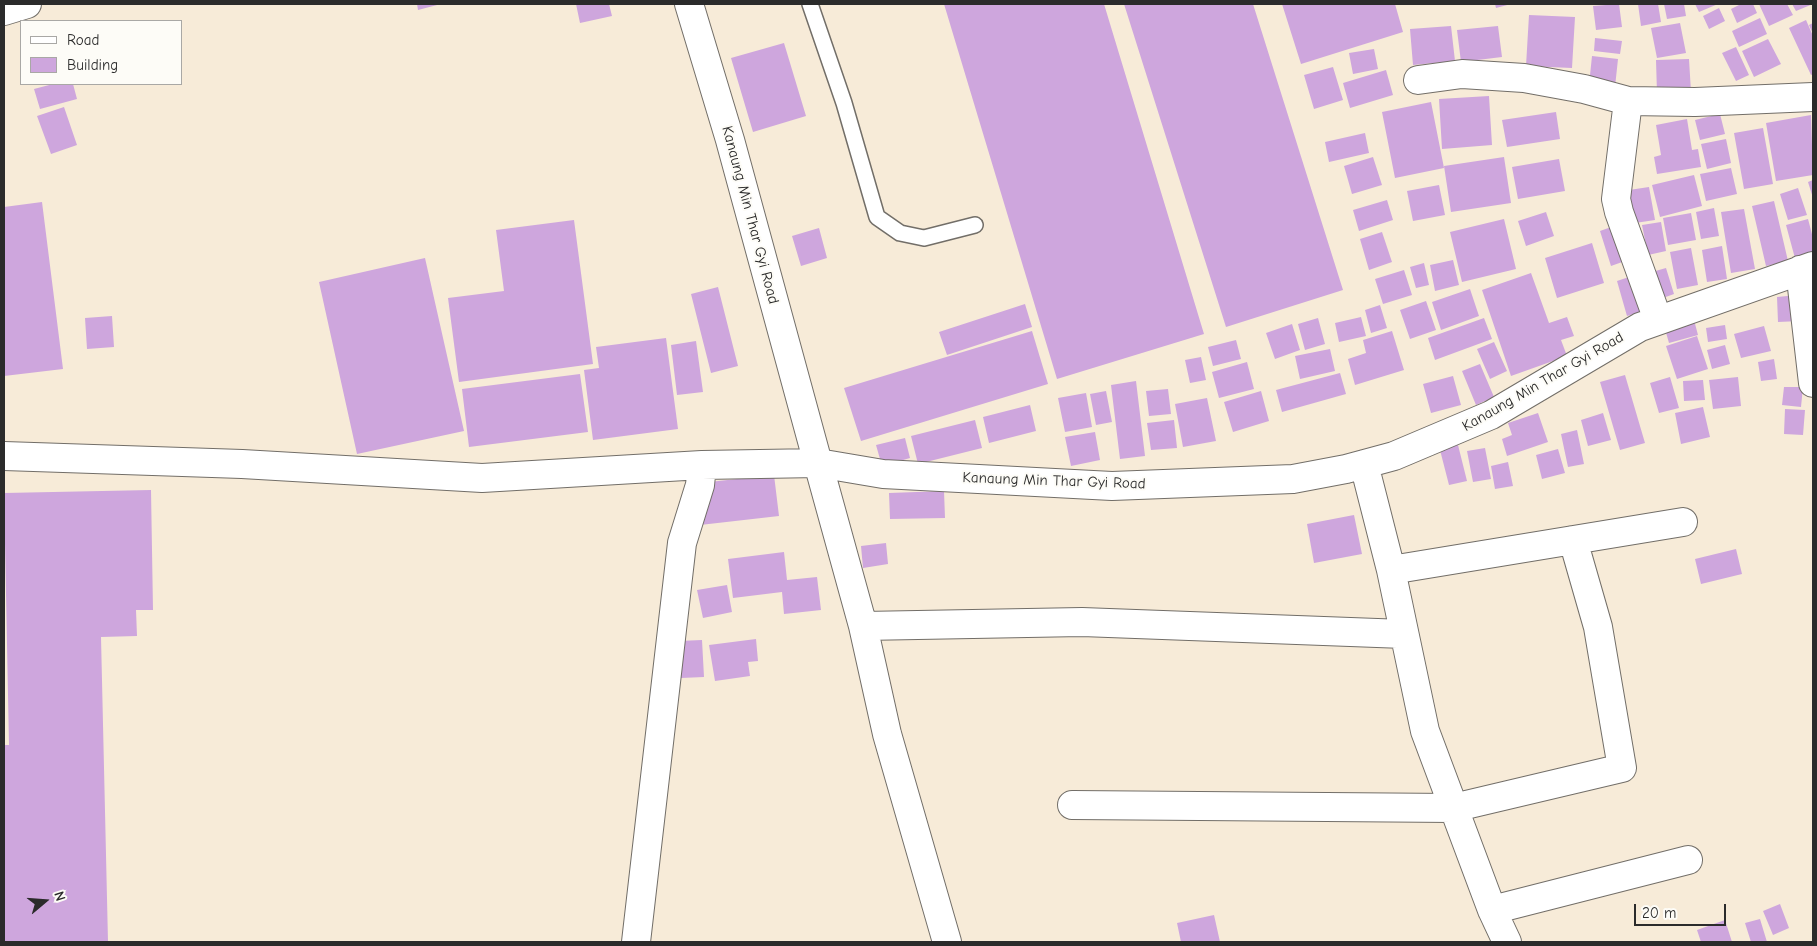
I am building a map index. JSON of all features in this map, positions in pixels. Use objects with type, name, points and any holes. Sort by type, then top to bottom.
[{"type":"street","points":[[4,10],[27,4]]},
{"type":"street","name":"Kanaung Min Thar Gyi Road","points":[[688,4],[730,140],[818,463],[883,474],[1112,486],[1292,480],[1364,464],[1445,436],[1491,415],[1628,334],[1658,320],[1807,268]]},
{"type":"street","points":[[1418,80],[1462,74],[1524,78],[1584,89],[1628,101],[1695,102],[1813,97]]},
{"type":"street","points":[[1628,101],[1616,199],[1618,212],[1658,320]]},
{"type":"street","points":[[1807,268],[1813,383]]},
{"type":"street","points":[[4,456],[242,464],[482,478],[702,465],[818,463],[863,626],[890,743],[947,942]]},
{"type":"street","points":[[1364,464],[1391,570],[1425,731],[1492,910],[1507,942]]},
{"type":"street","points":[[636,942],[682,543],[700,485],[702,465]]},
{"type":"street","points":[[1391,570],[1683,522]]},
{"type":"street","points":[[1072,805],[1453,808],[1622,768],[1598,626],[1572,540]]},
{"type":"street","points":[[863,626],[1082,622],[1404,634]]},
{"type":"street","points":[[1492,910],[1688,860]]},
{"type":"lane","points":[[810,4],[844,103],[877,217],[900,233],[924,238],[974,225]]},
{"type":"building","points":[[417,4],[441,4],[418,10]]},
{"type":"building","points":[[576,4],[609,4],[612,16],[580,23]]},
{"type":"building","points":[[944,4],[1104,4],[1204,334],[1057,379]]},
{"type":"building","points":[[1124,4],[1253,4],[1343,290],[1226,327]]},
{"type":"building","points":[[1282,4],[1395,4],[1403,32],[1301,64]]},
{"type":"building","points":[[1495,4],[1511,4],[1496,8]]},
{"type":"building","points":[[1619,4],[1622,27],[1596,30],[1593,6]]},
{"type":"building","points":[[1638,4],[1658,4],[1661,22],[1641,26]]},
{"type":"building","points":[[1664,4],[1684,4],[1686,16],[1667,19]]},
{"type":"building","points":[[1695,4],[1718,4],[1699,12]]},
{"type":"building","points":[[1741,4],[1753,4],[1757,13],[1737,23],[1731,9]]},
{"type":"building","points":[[1759,4],[1787,4],[1793,15],[1769,26]]},
{"type":"building","points":[[1792,4],[1813,4],[1796,11]]},
{"type":"building","points":[[1719,8],[1725,21],[1709,29],[1703,16]]},
{"type":"building","points":[[1529,15],[1575,17],[1572,68],[1526,66]]},
{"type":"building","points":[[1760,18],[1767,34],[1739,47],[1732,31]]},
{"type":"building","points":[[1806,20],[1813,36],[1813,74],[1811,75],[1789,28]]},
{"type":"building","points":[[1680,23],[1686,53],[1657,58],[1651,28]]},
{"type":"building","points":[[1813,23],[1813,34],[1809,25]]},
{"type":"building","points":[[1451,26],[1455,61],[1413,65],[1410,29]]},
{"type":"building","points":[[1498,26],[1502,57],[1461,62],[1457,30]]},
{"type":"building","points":[[1595,38],[1622,41],[1620,54],[1594,51]]},
{"type":"building","points":[[1768,39],[1781,64],[1754,77],[1742,51]]},
{"type":"building","points":[[784,43],[806,116],[753,132],[731,58]]},
{"type":"building","points":[[1736,47],[1749,75],[1736,81],[1722,53]]},
{"type":"building","points":[[1374,49],[1378,69],[1353,74],[1349,53]]},
{"type":"building","points":[[1592,56],[1618,59],[1615,87],[1589,85]]},
{"type":"building","points":[[1689,59],[1691,92],[1657,93],[1656,60]]},
{"type":"building","points":[[1333,67],[1343,100],[1314,109],[1304,75]]},
{"type":"building","points":[[1386,70],[1393,95],[1350,108],[1343,83]]},
{"type":"building","points":[[49,85],[73,85],[77,99],[40,109],[34,89]]},
{"type":"building","points":[[1489,96],[1492,145],[1442,149],[1439,99]]},
{"type":"building","points":[[1431,102],[1444,168],[1395,178],[1382,112]]},
{"type":"building","points":[[64,107],[77,145],[51,154],[37,116]]},
{"type":"building","points":[[1556,112],[1560,139],[1507,147],[1502,120]]},
{"type":"building","points":[[1720,114],[1725,134],[1700,140],[1695,120]]},
{"type":"building","points":[[1811,115],[1813,175],[1776,181],[1766,123]]},
{"type":"building","points":[[1687,119],[1692,150],[1698,149],[1701,167],[1657,174],[1654,157],[1661,155],[1656,125]]},
{"type":"building","points":[[1763,128],[1773,184],[1744,189],[1734,133]]},
{"type":"building","points":[[1365,133],[1369,153],[1329,162],[1325,142]]},
{"type":"building","points":[[1726,139],[1731,163],[1707,169],[1701,144]]},
{"type":"building","points":[[1373,157],[1382,185],[1352,194],[1344,166]]},
{"type":"building","points":[[1504,157],[1511,203],[1451,212],[1444,166]]},
{"type":"building","points":[[1559,159],[1565,191],[1518,199],[1512,167]]},
{"type":"building","points":[[1731,168],[1737,194],[1706,201],[1700,174]]},
{"type":"building","points":[[1694,175],[1702,206],[1660,217],[1652,185]]},
{"type":"building","points":[[1813,180],[1813,198],[1808,182]]},
{"type":"building","points":[[1439,185],[1445,215],[1413,221],[1407,191]]},
{"type":"building","points":[[1649,187],[1655,220],[1635,223],[1629,190]]},
{"type":"building","points":[[1798,188],[1807,215],[1788,220],[1780,194]]},
{"type":"building","points":[[1387,200],[1393,220],[1359,231],[1353,210]]},
{"type":"building","points":[[1774,201],[1788,261],[1766,266],[1752,206]]},
{"type":"building","points":[[42,202],[63,369],[4,376],[4,207]]},
{"type":"building","points":[[1714,208],[1719,236],[1701,239],[1696,212]]},
{"type":"building","points":[[1744,209],[1755,269],[1731,273],[1721,212]]},
{"type":"building","points":[[1546,212],[1554,236],[1526,246],[1518,221]]},
{"type":"building","points":[[1691,213],[1696,240],[1668,245],[1663,218]]},
{"type":"building","points":[[1504,219],[1516,269],[1462,282],[1450,232]]},
{"type":"building","points":[[1808,219],[1813,238],[1813,257],[1796,262],[1786,225]]},
{"type":"building","points":[[574,220],[593,364],[459,382],[448,298],[504,291],[496,230]]},
{"type":"building","points":[[1661,222],[1666,251],[1648,255],[1642,225]]},
{"type":"building","points":[[1614,226],[1625,261],[1611,266],[1600,231]]},
{"type":"building","points":[[819,228],[827,258],[801,266],[792,236]]},
{"type":"building","points":[[1382,232],[1392,262],[1369,270],[1360,239]]},
{"type":"building","points":[[1592,243],[1604,283],[1557,298],[1545,258]]},
{"type":"building","points":[[1722,246],[1727,279],[1707,282],[1702,250]]},
{"type":"building","points":[[1691,248],[1698,285],[1677,289],[1670,252]]},
{"type":"building","points":[[425,258],[464,431],[357,454],[319,282]]},
{"type":"building","points":[[1453,260],[1459,285],[1435,291],[1430,265]]},
{"type":"building","points":[[1424,263],[1429,285],[1416,288],[1410,267]]},
{"type":"building","points":[[1666,268],[1674,294],[1660,299],[1652,272]]},
{"type":"building","points":[[1404,270],[1412,295],[1383,304],[1375,279]]},
{"type":"building","points":[[1531,273],[1549,323],[1567,317],[1574,336],[1561,340],[1567,356],[1511,376],[1482,290]]},
{"type":"building","points":[[1629,277],[1640,312],[1627,316],[1617,281]]},
{"type":"building","points":[[718,287],[738,366],[711,373],[691,294]]},
{"type":"building","points":[[1470,289],[1479,316],[1441,330],[1432,302]]},
{"type":"building","points":[[1798,295],[1800,321],[1778,322],[1777,297]]},
{"type":"building","points":[[1426,301],[1436,330],[1410,339],[1400,310]]},
{"type":"building","points":[[1025,304],[1032,327],[947,355],[939,332]]},
{"type":"building","points":[[1380,305],[1387,328],[1371,333],[1365,310]]},
{"type":"building","points":[[112,316],[114,347],[87,349],[85,318]]},
{"type":"building","points":[[1361,317],[1366,336],[1339,342],[1335,323]]},
{"type":"building","points":[[1318,318],[1325,344],[1305,350],[1298,324]]},
{"type":"building","points":[[1484,318],[1492,339],[1435,360],[1428,338]]},
{"type":"building","points":[[1694,320],[1698,335],[1669,343],[1665,329]]},
{"type":"building","points":[[1292,324],[1300,350],[1275,359],[1266,333]]},
{"type":"building","points":[[1725,325],[1727,339],[1708,342],[1706,328]]},
{"type":"building","points":[[1764,326],[1771,351],[1741,358],[1734,334]]},
{"type":"building","points":[[1032,331],[1048,384],[861,441],[844,388]]},
{"type":"building","points":[[1392,331],[1404,370],[1355,385],[1348,359],[1366,353],[1363,340]]},
{"type":"building","points":[[1697,336],[1708,369],[1677,379],[1666,346]]},
{"type":"building","points":[[666,338],[678,429],[593,440],[584,370],[599,368],[596,347]]},
{"type":"building","points":[[1236,340],[1241,359],[1213,366],[1208,347]]},
{"type":"building","points":[[696,341],[703,392],[677,395],[671,345]]},
{"type":"building","points":[[1494,342],[1507,371],[1490,379],[1477,349]]},
{"type":"building","points":[[1725,345],[1730,364],[1712,369],[1707,350]]},
{"type":"building","points":[[1330,349],[1335,371],[1300,379],[1295,356]]},
{"type":"building","points":[[1201,357],[1206,380],[1190,383],[1185,360]]},
{"type":"building","points":[[1774,359],[1777,379],[1761,381],[1758,362]]},
{"type":"building","points":[[1247,362],[1254,389],[1219,398],[1212,372]]},
{"type":"building","points":[[1480,364],[1494,397],[1476,405],[1462,371]]},
{"type":"building","points":[[1340,373],[1346,394],[1282,412],[1276,390]]},
{"type":"building","points":[[580,374],[588,432],[469,447],[462,389]]},
{"type":"building","points":[[1625,375],[1645,443],[1620,450],[1600,382]]},
{"type":"building","points":[[1453,376],[1461,405],[1431,413],[1423,384]]},
{"type":"building","points":[[1670,377],[1679,408],[1659,413],[1650,383]]},
{"type":"building","points":[[1738,377],[1741,406],[1713,409],[1709,380]]},
{"type":"building","points":[[1703,380],[1705,400],[1684,401],[1683,381]]},
{"type":"building","points":[[1136,381],[1145,456],[1120,459],[1111,385]]},
{"type":"building","points":[[1784,387],[1803,387],[1801,407],[1782,405]]},
{"type":"building","points":[[1168,389],[1171,414],[1149,416],[1146,391]]},
{"type":"building","points":[[1106,391],[1112,422],[1096,425],[1090,394]]},
{"type":"building","points":[[1261,391],[1269,421],[1233,432],[1224,402]]},
{"type":"building","points":[[1086,393],[1092,427],[1065,432],[1058,398]]},
{"type":"building","points":[[1207,398],[1216,441],[1183,447],[1175,404]]},
{"type":"building","points":[[1030,405],[1036,431],[989,443],[983,417]]},
{"type":"building","points":[[1703,407],[1710,437],[1681,444],[1675,413]]},
{"type":"building","points":[[1785,409],[1805,410],[1803,435],[1784,434]]},
{"type":"building","points":[[1538,413],[1548,442],[1507,456],[1502,439],[1512,435],[1508,423]]},
{"type":"building","points":[[1603,413],[1611,440],[1588,446],[1581,420]]},
{"type":"building","points":[[975,420],[982,448],[918,464],[911,436]]},
{"type":"building","points":[[1174,420],[1177,448],[1151,450],[1147,423]]},
{"type":"building","points":[[1577,430],[1584,464],[1568,467],[1561,434]]},
{"type":"building","points":[[1095,432],[1100,460],[1071,466],[1065,437]]},
{"type":"building","points":[[905,438],[910,458],[882,466],[876,445]]},
{"type":"building","points":[[1458,445],[1467,481],[1449,485],[1440,450]]},
{"type":"building","points":[[1485,448],[1491,479],[1473,482],[1467,451]]},
{"type":"building","points":[[1558,449],[1565,473],[1542,479],[1536,455]]},
{"type":"building","points":[[1508,462],[1513,486],[1495,489],[1491,466]]},
{"type":"building","points":[[774,475],[779,516],[700,525],[709,482]]},
{"type":"building","points":[[151,490],[153,610],[136,610],[137,636],[101,637],[108,942],[4,942],[4,745],[9,745],[4,493]]},
{"type":"building","points":[[944,491],[945,518],[890,519],[889,493]]},
{"type":"building","points":[[1354,515],[1362,554],[1314,563],[1307,524]]},
{"type":"building","points":[[886,543],[888,564],[863,568],[861,546]]},
{"type":"building","points":[[1736,549],[1742,574],[1701,584],[1695,559]]},
{"type":"building","points":[[784,552],[787,580],[817,577],[821,610],[784,614],[782,592],[733,598],[728,559]]},
{"type":"building","points":[[727,585],[732,612],[703,618],[697,590]]},
{"type":"building","points":[[756,639],[758,661],[748,662],[750,676],[715,681],[709,645]]},
{"type":"building","points":[[702,640],[704,677],[681,678],[679,641]]},
{"type":"building","points":[[1780,904],[1789,928],[1773,935],[1763,911]]},
{"type":"building","points":[[1214,915],[1220,942],[1181,942],[1177,923]]},
{"type":"building","points":[[1760,919],[1767,942],[1751,942],[1745,923]]},
{"type":"building","points":[[1725,920],[1732,942],[1701,942],[1697,930]]}]
